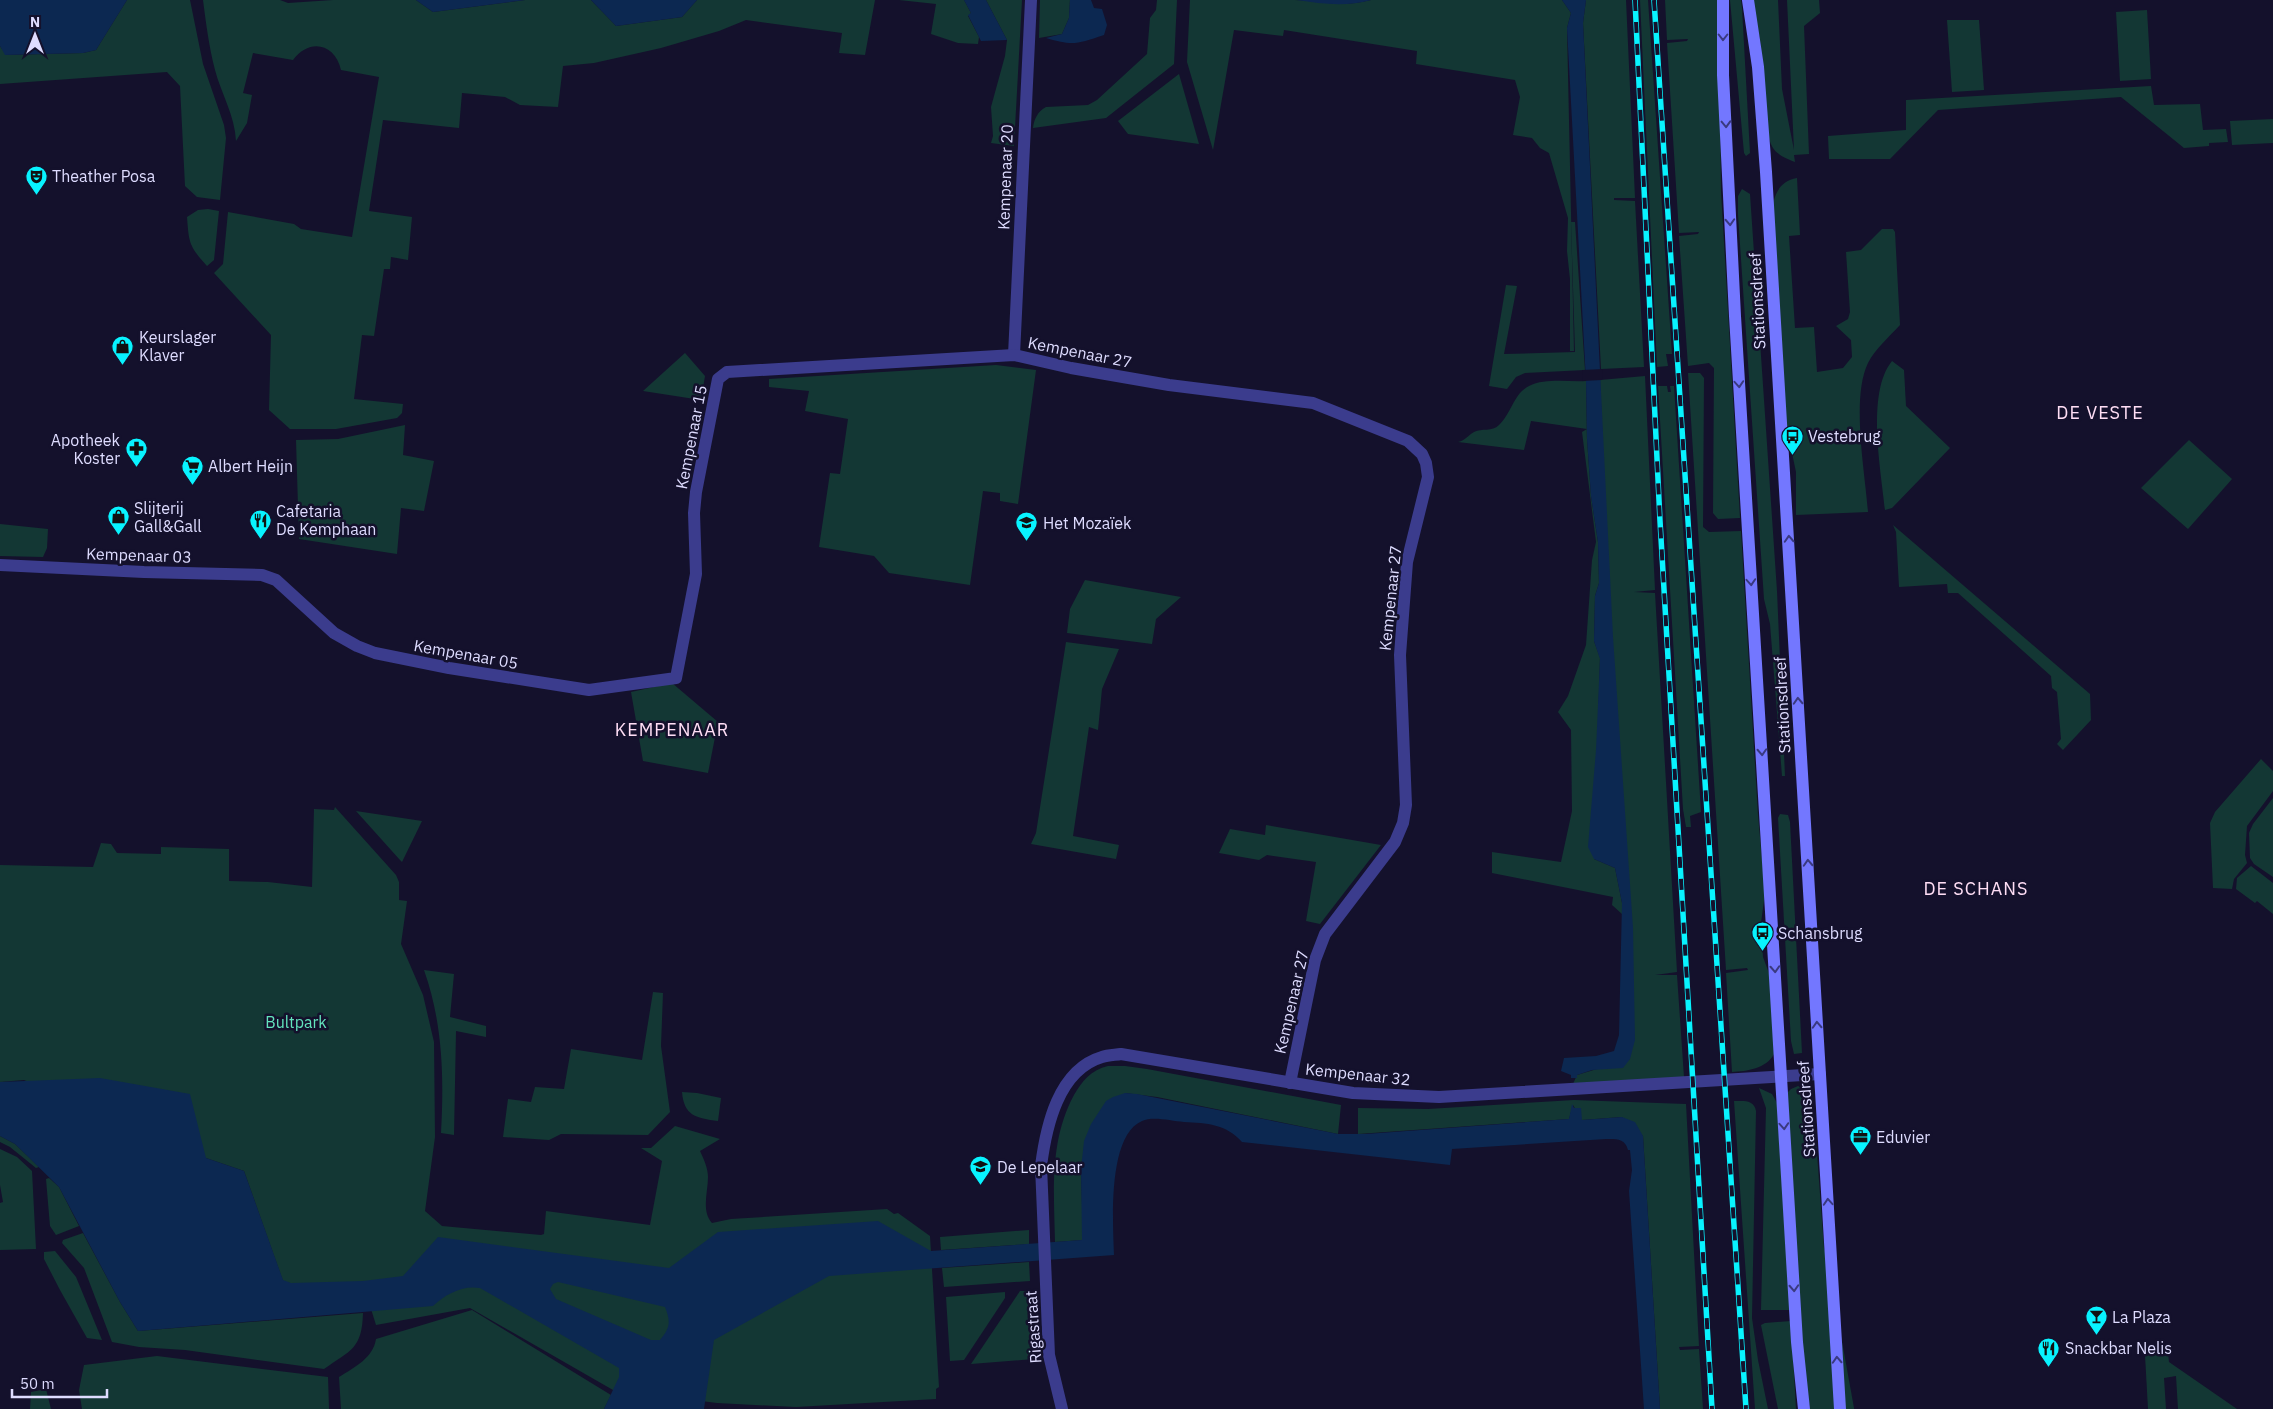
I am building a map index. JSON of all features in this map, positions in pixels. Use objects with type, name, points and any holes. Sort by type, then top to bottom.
[{"type":"main road","name":"Stationsdreef","points":[[1723,0],[1731,240],[1780,1077],[1797,1342],[1804,1409]]},
{"type":"main road","name":"Stationsdreef","points":[[1748,0],[1758,67],[1766,172],[1840,1409]]},
{"type":"street","name":"Kempenaar 20","points":[[1014,355],[1031,0]]},
{"type":"street","name":"Kempenaar 15","points":[[676,678],[696,574],[694,513],[696,492],[718,378],[727,372],[1014,355]]},
{"type":"street","name":"Kempenaar 27","points":[[1014,355],[1071,368],[1159,383],[1313,403],[1404,439],[1416,446],[1426,460],[1427,486],[1407,562],[1400,655],[1406,805],[1404,823],[1388,853],[1326,934],[1315,960],[1290,1083]]},
{"type":"street","name":"Kempenaar 03","points":[[0,565],[144,572],[262,575],[276,580]]},
{"type":"street","name":"Kempenaar 05","points":[[276,580],[334,633],[374,653],[458,669],[589,690],[676,678]]},
{"type":"street","name":"Kempenaar 32","points":[[1046,1271],[1041,1166],[1045,1135],[1051,1115],[1068,1081],[1088,1063],[1102,1057],[1121,1054],[1353,1093],[1439,1097],[1820,1074]]},
{"type":"street","name":"Rigastraat","points":[[1046,1271],[1049,1355],[1062,1409]]},
{"type":"green space","points":[[127,0],[190,0],[203,64],[224,125],[226,138],[220,200],[197,197],[185,186],[180,86],[167,72],[0,84],[0,46],[6,55],[83,53],[96,50]]},
{"type":"green space","points":[[203,0],[280,0],[288,3],[333,0],[416,0],[433,12],[525,0],[591,0],[616,26],[682,17],[697,0],[875,0],[865,55],[839,53],[842,33],[746,20],[719,31],[661,48],[594,63],[563,66],[558,107],[520,105],[505,97],[462,93],[459,128],[383,120],[369,211],[412,217],[408,260],[391,257],[390,269],[384,269],[374,336],[362,335],[354,399],[403,404],[402,413],[397,418],[336,429],[290,429],[269,410],[271,335],[214,273],[223,264],[228,212],[294,224],[301,229],[352,237],[379,77],[341,70],[333,54],[321,47],[306,48],[293,60],[253,53],[243,93],[252,95],[247,123],[236,141],[233,123],[213,61]]},
{"type":"green space","points":[[899,0],[964,0],[971,13],[968,16],[979,37],[978,44],[958,43],[931,34],[936,4]]},
{"type":"green space","points":[[986,0],[1022,0],[1014,146],[991,143],[993,136],[991,107],[1005,56],[1007,40]]},
{"type":"green space","points":[[1040,0],[1070,0],[1069,18],[1062,34],[1039,38]]},
{"type":"green space","points":[[1157,0],[1177,0],[1174,64],[1106,118],[1033,128],[1037,116],[1046,107],[1088,105],[1097,100],[1147,54],[1150,18],[1156,10]]},
{"type":"green space","points":[[1190,0],[1294,0],[1350,4],[1371,0],[1562,0],[1571,13],[1567,28],[1574,351],[1570,351],[1568,218],[1549,153],[1540,148],[1532,138],[1513,135],[1520,97],[1515,80],[1416,64],[1417,51],[1284,30],[1283,36],[1234,30],[1213,150],[1187,62]]},
{"type":"green space","points":[[1586,0],[1626,0],[1635,198],[1614,198],[1614,200],[1635,201],[1644,367],[1601,369],[1583,23]]},
{"type":"green space","points":[[1640,0],[1648,0],[1672,354],[1666,354],[1668,366],[1657,367]]},
{"type":"green space","points":[[1665,0],[1719,0],[1721,191],[1740,518],[1718,519],[1713,513],[1714,368],[1709,363],[1688,366],[1679,236],[1698,234],[1699,232],[1679,233],[1667,43],[1687,41],[1688,39],[1667,40]]},
{"type":"green space","points":[[1730,0],[1741,0],[1742,8],[1750,153],[1746,156],[1744,153]]},
{"type":"green space","points":[[1752,0],[1778,0],[1782,89],[1794,150],[1787,0],[1819,0],[1820,13],[1804,26],[1809,154],[1794,155],[1795,162],[1783,157],[1773,148],[1767,131],[1760,39]]},
{"type":"green space","points":[[2147,10],[2151,79],[2120,81],[2116,12]]},
{"type":"green space","points":[[1947,20],[1979,20],[1984,90],[1952,92]]},
{"type":"green space","points":[[1179,74],[1199,144],[1128,134],[1118,121]]},
{"type":"green space","points":[[2151,86],[2154,105],[2200,104],[2203,130],[2226,129],[2228,142],[2209,143],[2209,146],[2184,148],[2121,97],[1938,110],[1890,159],[1829,159],[1828,136],[1906,130],[1906,100]]},
{"type":"green space","points":[[2273,119],[2273,143],[2232,145],[2230,121]]},
{"type":"green space","points":[[1797,178],[1800,235],[1789,236],[1795,328],[1814,327],[1817,372],[1843,368],[1852,357],[1851,340],[1836,326],[1848,319],[1850,312],[1846,252],[1861,250],[1882,229],[1893,229],[1895,232],[1900,325],[1868,363],[1860,395],[1860,436],[1868,512],[1796,515],[1796,472],[1785,420],[1773,203],[1781,186],[1787,181]]},
{"type":"green space","points":[[1742,189],[1750,194],[1777,591],[1785,776],[1782,776],[1770,624],[1764,599],[1738,215],[1738,196]]},
{"type":"green space","points":[[198,210],[219,211],[214,260],[207,266],[193,249],[188,233],[187,217]]},
{"type":"green space","points":[[1571,222],[1575,222],[1585,370],[1525,373],[1516,377],[1507,389],[1489,386],[1506,285],[1517,286],[1504,354],[1575,352]]},
{"type":"green space","points":[[685,353],[705,376],[701,400],[643,391]]},
{"type":"green space","points":[[1892,361],[1904,370],[1906,406],[1950,448],[1892,508],[1885,510],[1877,432],[1877,411],[1879,392],[1884,375]]},
{"type":"green space","points":[[996,365],[1036,370],[1018,504],[1000,501],[1000,493],[983,491],[970,585],[889,573],[874,556],[819,547],[830,473],[840,474],[848,419],[805,411],[809,391],[769,387],[769,379]]},
{"type":"green space","points":[[1688,373],[1700,373],[1704,378],[1703,527],[1709,532],[1741,531],[1758,815],[1765,893],[1761,923],[1763,957],[1770,976],[1774,1054],[1771,1059],[1761,1066],[1750,1070],[1732,1072],[1726,973],[1748,970],[1747,968],[1726,970]]},
{"type":"green space","points":[[1645,376],[1655,590],[1634,592],[1655,593],[1677,972],[1655,975],[1677,975],[1684,1077],[1573,1084],[1577,1075],[1630,1059],[1600,380]]},
{"type":"green space","points":[[1549,381],[1586,381],[1587,429],[1531,421],[1524,450],[1458,442],[1474,432],[1499,425],[1520,393],[1529,386]]},
{"type":"green space","points":[[1658,386],[1667,386],[1668,392],[1671,392],[1670,386],[1674,386],[1701,812],[1690,816],[1691,827],[1686,827],[1683,809]]},
{"type":"green space","points":[[405,425],[403,455],[434,461],[424,511],[401,508],[397,554],[299,539],[296,440],[338,439]]},
{"type":"green space","points":[[1587,429],[1591,496],[1598,542],[1599,583],[1595,596],[1594,641],[1600,658],[1594,859],[1615,868],[1622,903],[1622,914],[1612,905],[1613,897],[1492,873],[1492,852],[1561,862],[1572,811],[1571,730],[1558,712],[1568,696],[1586,645],[1592,560],[1596,542],[1582,432]]},
{"type":"green space","points":[[2189,440],[2232,479],[2188,529],[2141,488]]},
{"type":"green space","points":[[0,524],[48,529],[47,548],[43,557],[0,556]]},
{"type":"green space","points":[[1893,525],[2090,694],[2091,720],[2063,750],[2057,744],[2061,739],[2057,692],[2052,688],[2051,676],[1958,593],[1948,593],[1947,584],[1899,587],[1896,532]]},
{"type":"green space","points":[[1085,580],[1181,597],[1156,619],[1152,644],[1067,633],[1070,609]]},
{"type":"green space","points":[[1066,642],[1119,649],[1102,689],[1098,730],[1089,727],[1073,836],[1119,845],[1116,859],[1031,844],[1036,833]]},
{"type":"green space","points":[[672,683],[718,722],[708,773],[643,761],[631,692]]},
{"type":"green space","points":[[2261,759],[2273,771],[2273,791],[2247,826],[2245,855],[2247,863],[2234,879],[2232,889],[2213,888],[2210,823],[2215,812]]},
{"type":"green space","points":[[2273,798],[2273,877],[2254,864],[2250,858],[2249,833],[2253,824]]},
{"type":"green space","name":"Bultpark","points":[[335,807],[396,875],[399,882],[399,900],[407,901],[401,944],[423,995],[434,1042],[435,1137],[425,1211],[442,1226],[541,1235],[544,1234],[546,1211],[650,1225],[662,1161],[641,1148],[651,1148],[675,1126],[720,1139],[700,1151],[707,1170],[706,1207],[712,1223],[731,1219],[887,1209],[894,1214],[898,1213],[930,1236],[939,1387],[936,1389],[936,1399],[796,1407],[717,1403],[613,1390],[470,1308],[376,1325],[371,1309],[283,1281],[244,1171],[206,1158],[24,1080],[0,1082],[0,865],[93,867],[101,843],[111,844],[117,853],[161,854],[161,847],[229,849],[229,881],[268,882],[312,887],[314,809],[334,810]]},
{"type":"green space","points":[[356,811],[422,821],[402,862],[400,860]]},
{"type":"green space","points":[[1780,814],[1788,815],[1790,822],[1802,1053],[1794,1054],[1791,1041],[1778,818]]},
{"type":"green space","points":[[1266,825],[1381,845],[1320,924],[1306,921],[1316,862],[1267,855],[1259,860],[1219,853],[1230,829],[1265,835]]},
{"type":"green space","points":[[2251,866],[2273,883],[2273,914],[2257,901],[2255,903],[2236,889],[2237,878]]},
{"type":"green space","points":[[424,970],[454,974],[450,1017],[486,1026],[486,1037],[456,1031],[454,1135],[441,1133],[442,1071],[439,1031]]},
{"type":"green space","points":[[653,992],[663,993],[661,1046],[670,1112],[648,1135],[561,1134],[549,1140],[503,1137],[508,1099],[531,1102],[535,1087],[564,1089],[571,1049],[642,1060]]},
{"type":"green space","points":[[1108,1066],[1147,1069],[1341,1105],[1338,1134],[1157,1097],[1125,1093],[1081,1169],[1083,1240],[1055,1242],[1054,1186],[1060,1130],[1066,1112],[1080,1085],[1092,1073]]},
{"type":"green space","points":[[1798,1086],[1809,1092],[1814,1113],[1824,1248],[1828,1260],[1836,1409],[1810,1409],[1803,1362],[1786,1094]]},
{"type":"green space","points":[[1759,1088],[1772,1094],[1777,1103],[1790,1310],[1761,1310],[1766,1108]]},
{"type":"green space","points":[[682,1092],[721,1098],[718,1121],[697,1117],[688,1111]]},
{"type":"green space","points":[[1574,1100],[1686,1104],[1699,1346],[1679,1347],[1680,1350],[1699,1349],[1703,1409],[1660,1409],[1643,1136],[1622,1117],[1582,1120],[1573,1105],[1569,1119],[1358,1134],[1358,1108],[1428,1109]]},
{"type":"green space","points":[[1734,1101],[1751,1103],[1756,1111],[1752,1318],[1768,1409],[1755,1409]]},
{"type":"green space","points":[[0,1136],[15,1144],[39,1167],[36,1168],[10,1147],[0,1142]]},
{"type":"green space","points":[[0,1149],[17,1157],[32,1171],[36,1249],[0,1250],[0,1203],[3,1202],[0,1185]]},
{"type":"green space","points":[[49,1178],[59,1187],[79,1226],[56,1235],[50,1226],[46,1179]]},
{"type":"green space","points":[[1029,1230],[1029,1244],[941,1250],[940,1237]]},
{"type":"green space","points":[[83,1233],[120,1302],[138,1331],[363,1313],[357,1342],[348,1352],[324,1369],[185,1350],[139,1347],[112,1342],[84,1268],[62,1243],[63,1240]]},
{"type":"green space","points":[[55,1251],[76,1277],[102,1340],[87,1338],[60,1290],[44,1259],[44,1252]]},
{"type":"green space","points":[[1029,1262],[1030,1281],[944,1287],[942,1268]]},
{"type":"green space","points":[[1020,1291],[1031,1291],[1034,1359],[971,1364]]},
{"type":"green space","points":[[1005,1292],[1005,1298],[964,1360],[950,1361],[946,1297]]},
{"type":"green space","points":[[472,1310],[611,1395],[604,1409],[341,1409],[339,1377],[357,1366],[367,1357],[376,1339]]},
{"type":"green space","points":[[1791,1321],[1796,1409],[1778,1409],[1761,1325]]},
{"type":"green space","points":[[1839,1325],[1854,1408],[1854,1409],[1844,1409]]},
{"type":"green space","points":[[2168,1353],[2169,1362],[2237,1409],[2178,1409],[2176,1376],[2164,1378],[2166,1409],[2148,1409],[2145,1355]]},
{"type":"green space","points":[[157,1356],[328,1377],[329,1409],[82,1409],[79,1390],[84,1365]]},
{"type":"green space","points":[[46,1389],[51,1409],[30,1409],[31,1392]]},
{"type":"water","points":[[0,0],[127,0],[96,50],[83,53],[5,55],[0,46]]},
{"type":"water","points":[[416,0],[525,0],[433,12]]},
{"type":"water","points":[[591,0],[697,0],[682,17],[616,26]]},
{"type":"water","points":[[964,0],[986,0],[1007,40],[981,41],[968,15],[971,13]]},
{"type":"water","points":[[1070,0],[1091,0],[1094,8],[1102,9],[1107,25],[1104,35],[1075,43],[1046,38],[1062,34],[1069,18]]},
{"type":"water","points":[[1297,0],[1371,0],[1343,4],[1325,4]]},
{"type":"water","points":[[1562,0],[1586,0],[1583,23],[1613,637],[1633,928],[1635,1040],[1630,1059],[1623,1068],[1592,1070],[1577,1075],[1577,1078],[1571,1078],[1571,1075],[1561,1071],[1564,1058],[1596,1056],[1614,1051],[1619,1035],[1622,903],[1615,868],[1594,859],[1588,847],[1596,750],[1600,659],[1594,641],[1595,596],[1599,583],[1598,542],[1591,496],[1587,439],[1586,381],[1567,28],[1571,13]]},
{"type":"water","points":[[100,1078],[190,1094],[206,1158],[244,1171],[283,1280],[291,1283],[363,1281],[403,1276],[438,1237],[669,1268],[718,1232],[878,1221],[931,1251],[1082,1240],[1081,1169],[1084,1141],[1091,1124],[1106,1101],[1125,1093],[1338,1134],[1366,1134],[1569,1119],[1572,1104],[1574,1108],[1581,1108],[1582,1120],[1622,1117],[1635,1122],[1643,1136],[1660,1409],[1644,1409],[1629,1191],[1632,1170],[1630,1150],[1628,1150],[1625,1143],[1617,1139],[1452,1149],[1450,1165],[1242,1142],[1229,1131],[1216,1126],[1162,1119],[1142,1121],[1131,1130],[1123,1144],[1117,1162],[1113,1203],[1114,1255],[829,1276],[714,1340],[704,1409],[604,1409],[619,1377],[619,1368],[480,1288],[473,1287],[455,1291],[433,1306],[138,1331],[120,1302],[59,1187],[15,1144],[0,1136],[0,1082]],"holes":[[[558,1282],[665,1307],[669,1321],[668,1328],[660,1340],[651,1340],[556,1299],[550,1289],[553,1284]]]},
{"type":"pier","points":[[1603,369],[1602,380],[1583,381],[1582,370]]},
{"type":"railway","points":[[1635,0],[1660,521],[1712,1409]]},
{"type":"railway","points":[[1654,0],[1746,1409]]},
{"type":"place","name":"Theather Posa","points":[[36,195]]},
{"type":"place","name":"Keurslager Klaver","points":[[123,365]]},
{"type":"place","name":"Vestebrug","points":[[1792,455]]},
{"type":"place","name":"Apotheek Koster","points":[[136,468]]},
{"type":"place","name":"Albert Heijn","points":[[192,485]]},
{"type":"place","name":"Slijterij Gall&Gall","points":[[118,536]]},
{"type":"place","name":"Cafetaria De Kemphaan","points":[[260,539]]},
{"type":"place","name":"Het Mozaïek","points":[[1027,542]]},
{"type":"place","name":"Schansbrug","points":[[1762,952]]},
{"type":"place","name":"Eduvier","points":[[1860,1156]]},
{"type":"place","name":"De Lepelaar","points":[[981,1186]]},
{"type":"place","name":"La Plaza","points":[[2096,1336]]},
{"type":"place","name":"Snackbar Nelis","points":[[2049,1367]]},
{"type":"district","name":"DE VESTE","points":[[2100,413]]},
{"type":"district","name":"KEMPENAAR","points":[[672,730]]},
{"type":"district","name":"DE SCHANS","points":[[1976,889]]}]
